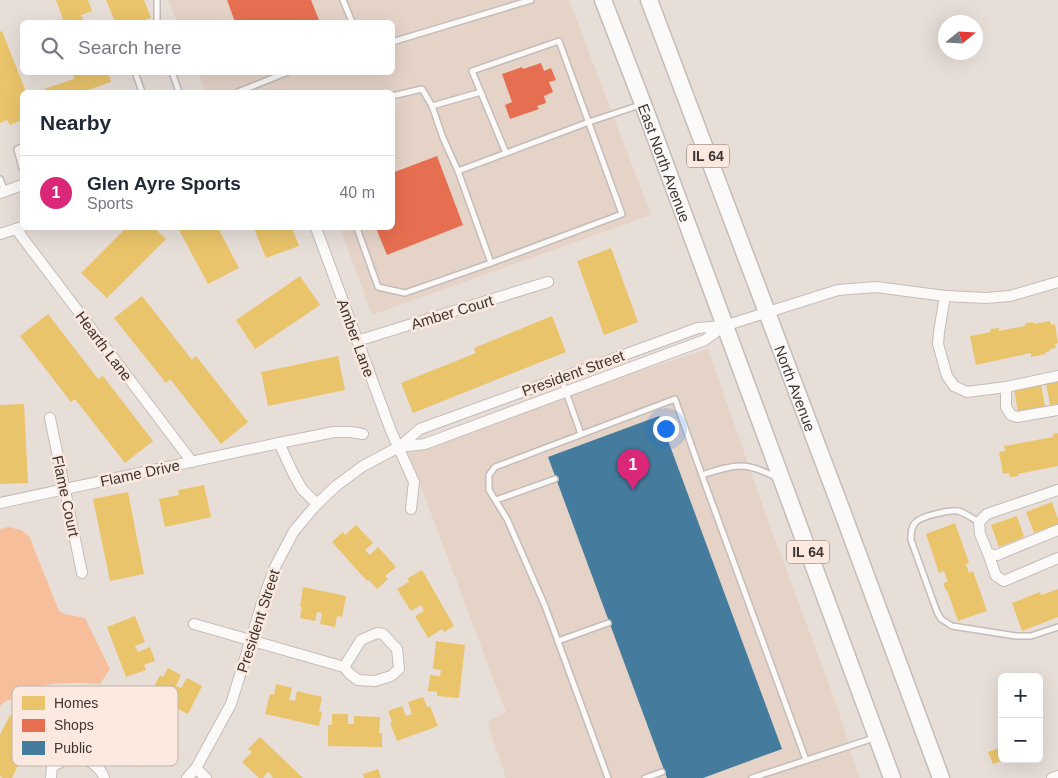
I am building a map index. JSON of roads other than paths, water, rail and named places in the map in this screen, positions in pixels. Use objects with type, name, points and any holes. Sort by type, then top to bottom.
[{"type":"main road","name":"East North Avenue","points":[[603,0],[724,326]]},
{"type":"main road","name":"North Avenue","points":[[649,0],[842,511],[940,778]]},
{"type":"main road","name":"IL 64","points":[[724,326],[892,778]]},
{"type":"street","points":[[2,192],[20,187]]},
{"type":"street","points":[[0,234],[20,228]]},
{"type":"street","name":"Hearth Lane","points":[[21,230],[192,462]]},
{"type":"street","name":"Amber Lane","points":[[317,230],[391,431],[414,482],[410,508]]},
{"type":"street","name":"Amber Court","points":[[357,341],[548,282]]},
{"type":"street","name":"President Street","points":[[187,778],[196,768],[231,704],[275,567],[294,531],[317,504],[336,486],[363,466],[399,447],[420,429],[698,328],[724,326],[830,292],[858,287],[876,287],[945,296],[986,298],[1010,296],[1058,282]]},
{"type":"street","points":[[945,296],[938,344],[947,376],[954,386],[967,392],[1058,376]]},
{"type":"street","name":"President Street","points":[[399,447],[425,444],[566,392],[705,340],[724,326]]},
{"type":"street","points":[[1006,386],[1006,408],[1011,415],[1017,417],[1058,410]]},
{"type":"street","name":"Flame Court","points":[[50,418],[82,573]]},
{"type":"street","name":"Flame Drive","points":[[0,503],[334,432],[363,434]]},
{"type":"street","points":[[279,443],[302,489],[317,504]]},
{"type":"street","points":[[1058,490],[987,514],[979,522],[980,534],[996,576],[1004,581],[1058,558]]},
{"type":"street","points":[[988,553],[997,555],[1058,530]]},
{"type":"street","points":[[194,624],[344,667],[358,680],[375,681],[391,676],[399,669],[397,649],[383,634],[377,633],[361,640],[344,667]]},
{"type":"street","points":[[51,778],[54,766]]},
{"type":"street","points":[[95,766],[103,773],[104,778]]},
{"type":"street","points":[[196,768],[206,778]]},
{"type":"street","points":[[1052,778],[1058,776]]},
{"type":"lane","points":[[157,0],[157,20]]},
{"type":"lane","points":[[343,0],[351,20]]},
{"type":"lane","points":[[395,41],[531,0]]},
{"type":"lane","points":[[358,230],[378,287],[405,294],[622,214],[559,41],[472,71],[506,153]]},
{"type":"lane","points":[[136,75],[141,90]]},
{"type":"lane","points":[[173,75],[178,90]]},
{"type":"lane","points":[[243,90],[280,75]]},
{"type":"lane","points":[[395,95],[422,89],[432,106],[491,263]]},
{"type":"lane","points":[[432,106],[481,92]]},
{"type":"lane","points":[[458,171],[643,104]]},
{"type":"lane","points":[[20,148],[17,149],[20,160]]},
{"type":"lane","points":[[0,178],[2,192]]},
{"type":"lane","points":[[561,378],[581,434]]},
{"type":"lane","points":[[608,778],[545,606],[507,519],[489,490],[489,476],[495,467],[675,399],[806,760]]},
{"type":"lane","points":[[702,475],[732,466],[743,465],[754,467],[782,481]]},
{"type":"lane","points":[[496,500],[555,479]]},
{"type":"lane","points":[[979,522],[960,512],[953,511],[920,519],[914,523],[911,531],[912,540],[941,620],[952,626],[1016,636],[1031,636],[1058,627]]},
{"type":"lane","points":[[558,641],[608,623]]},
{"type":"lane","points":[[752,778],[876,737]]},
{"type":"lane","points":[[645,778],[662,772]]},
{"type":"place","name":"Glen Ayre Sports","points":[[633,490]]}]
